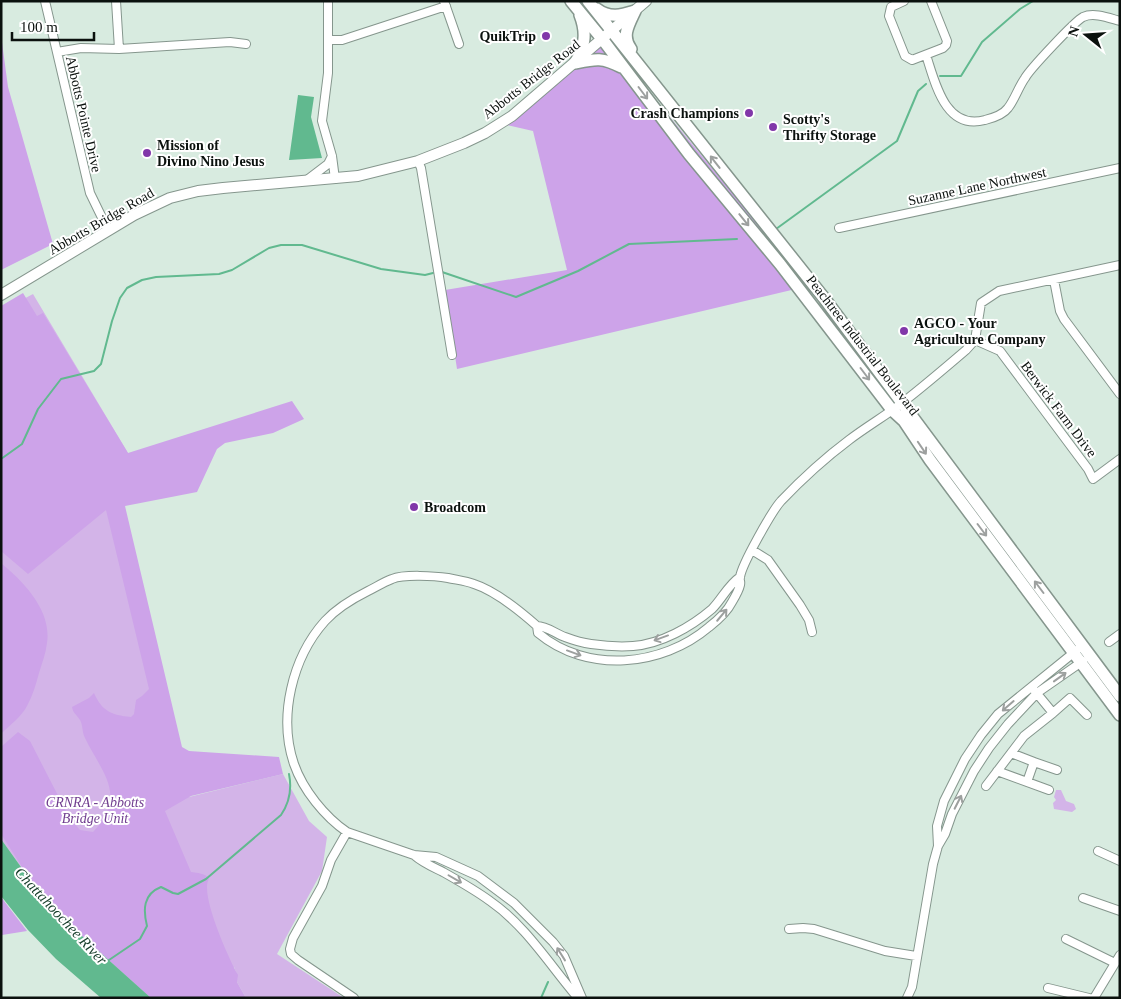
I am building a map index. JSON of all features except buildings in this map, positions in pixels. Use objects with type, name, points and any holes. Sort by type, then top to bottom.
[{"type":"highway","points":[[589,2],[608,15],[620,16],[636,11]]},
{"type":"highway","name":"Peachtree Industrial Boulevard","points":[[589,2],[824,298],[897,406],[904,421],[932,462],[1120,715]]},
{"type":"highway","points":[[574,4],[584,26],[585,38],[582,52],[575,63]]},
{"type":"highway","name":"Peachtree Industrial Boulevard","points":[[574,4],[689,154],[897,406],[1120,696]]},
{"type":"highway","points":[[636,11],[627,28],[626,36],[627,44],[636,55],[641,68]]},
{"type":"highway","points":[[575,63],[597,58],[607,60],[624,69]]},
{"type":"main road","name":"Abbotts Bridge Road","points":[[1,295],[148,207],[170,198],[198,191],[223,188],[358,176],[418,161],[464,143],[485,133],[516,113],[646,1]]},
{"type":"street","name":"Abbotts Pointe Drive","points":[[45,1],[90,193],[108,230]]},
{"type":"street","points":[[116,1],[119,49]]},
{"type":"street","points":[[328,1],[328,73],[322,121],[332,156],[335,179]]},
{"type":"street","points":[[904,1],[891,7],[889,12],[905,56],[912,60],[943,48],[946,45],[947,41],[931,1]]},
{"type":"street","points":[[328,40],[342,40],[445,4],[459,44]]},
{"type":"street","points":[[926,55],[943,102],[951,112],[966,120],[983,121],[1000,115],[1008,109],[1025,77],[1078,20],[1092,14],[1120,22]]},
{"type":"street","points":[[57,52],[81,48],[119,49],[230,42],[246,44]]},
{"type":"street","points":[[307,180],[321,171],[328,164],[332,156]]},
{"type":"street","points":[[418,161],[421,168],[452,354]]},
{"type":"street","name":"Suzanne Lane Northwest","points":[[839,228],[1120,168]]},
{"type":"street","points":[[537,626],[538,633],[544,638],[580,656],[622,662],[674,650],[699,636],[717,620],[731,603],[752,550],[779,502],[825,459],[897,406],[966,350],[975,340],[981,303],[999,291],[1120,264]]},
{"type":"street","points":[[1054,280],[1060,311],[1064,319],[1120,394]]},
{"type":"street","name":"Berwick Farm Drive","points":[[975,340],[1000,350],[1093,478],[1119,460]]},
{"type":"street","points":[[752,550],[768,560],[800,605],[809,620],[812,632]]},
{"type":"street","points":[[582,998],[564,956],[554,942],[514,902],[478,876],[436,857],[414,854],[347,832],[338,826],[306,788],[294,766],[288,731],[289,701],[292,684],[303,655],[324,622],[351,600],[393,578],[432,575],[477,584],[516,608],[537,626],[542,626],[566,638],[588,644],[610,646],[640,645],[664,638],[684,628],[712,608],[740,577]]},
{"type":"street","points":[[1109,642],[1120,634]]},
{"type":"street","points":[[938,846],[937,826],[944,800],[965,759],[981,734],[998,714],[1082,646]]},
{"type":"street","points":[[907,998],[912,987],[916,956],[938,846],[965,788],[989,748],[1008,724],[1037,694],[1090,656]]},
{"type":"street","points":[[1031,686],[1052,713]]},
{"type":"street","points":[[986,786],[1024,736],[1070,698],[1087,715]]},
{"type":"street","points":[[1011,753],[1056,770]]},
{"type":"street","points":[[1027,782],[1034,762]]},
{"type":"street","points":[[997,771],[1049,790]]},
{"type":"street","points":[[347,832],[331,860],[322,886],[293,938],[290,949],[298,960],[354,998]]},
{"type":"street","points":[[1098,851],[1120,861]]},
{"type":"street","points":[[414,854],[422,862],[491,902],[509,917],[528,935],[578,998]]},
{"type":"street","points":[[1083,898],[1120,911]]},
{"type":"street","points":[[788,929],[803,928],[814,930],[885,951],[916,956]]},
{"type":"street","points":[[1066,939],[1116,966]]},
{"type":"street","points":[[1094,998],[1116,966],[1120,955]]},
{"type":"street","points":[[1048,988],[1089,998]]},
{"type":"green space","name":"CRNRA - Abbotts Bridge Unit","points":[[33,294],[128,453],[110,457],[189,797],[283,774],[309,821],[327,837],[322,871],[277,954],[344,998],[246,998],[237,982],[234,967],[151,998],[83,937],[31,881],[1,839],[1,311]]},
{"type":"green space","points":[[1056,790],[1061,790],[1066,801],[1074,804],[1076,809],[1072,812],[1054,809],[1053,803],[1056,800],[1054,797]]},
{"type":"shaded area","points":[[1,35],[8,87],[53,244],[1,270]]},
{"type":"shaded area","points":[[606,39],[764,232],[800,288],[457,369],[445,290],[567,270],[533,131],[498,123]]},
{"type":"shaded area","name":"CRNRA - Abbotts Bridge Unit","points":[[23,293],[37,316],[43,313],[128,453],[292,401],[304,419],[273,433],[225,443],[217,449],[197,492],[125,506],[182,747],[189,751],[279,757],[283,774],[191,796],[165,811],[191,872],[204,874],[209,879],[207,886],[211,911],[222,941],[238,975],[237,982],[246,998],[151,998],[83,937],[31,881],[1,834],[1,747],[18,732],[30,741],[69,817],[80,830],[93,832],[109,807],[110,795],[104,773],[84,736],[81,722],[72,707],[89,698],[94,693],[100,704],[108,711],[131,717],[134,714],[136,700],[149,689],[106,510],[28,574],[1,551],[1,306]]},
{"type":"shaded area","points":[[1,563],[27,588],[41,609],[47,631],[47,643],[27,706],[1,734]]},
{"type":"shaded area","points":[[1,897],[27,931],[2,935]]},
{"type":"water","points":[[298,95],[314,97],[311,117],[322,158],[289,160]]},
{"type":"water","name":"Chattahoochee River","points":[[1,839],[31,881],[83,937],[151,998],[101,998],[56,959],[28,930],[1,896]]},
{"type":"waterway","points":[[940,76],[961,76],[982,42],[1020,9],[1033,1]]},
{"type":"waterway","points":[[776,229],[897,141],[918,91],[926,84]]},
{"type":"waterway","points":[[442,272],[516,297],[578,271],[629,244],[737,239]]},
{"type":"waterway","points":[[1,459],[22,444],[38,409],[61,379],[94,371],[101,364],[120,298],[127,288],[142,280],[156,277],[219,274],[232,270],[269,248],[281,245],[302,245],[381,269],[425,275],[433,273]]},
{"type":"waterway","name":"Chattahoochee River","points":[[109,960],[140,939],[147,926],[146,903],[155,890],[161,887],[178,894],[206,879],[281,815],[290,795],[289,774]]},
{"type":"waterway","points":[[541,998],[548,982]]},
{"type":"place","name":"QuikTrip","points":[[546,36]]},
{"type":"place","name":"Crash Champions","points":[[749,113]]},
{"type":"place","name":"Scotty's Thrifty Storage","points":[[773,127]]},
{"type":"place","name":"Mission of Divino Nino Jesus","points":[[147,153]]},
{"type":"place","name":"AGCO - Your Agriculture Company","points":[[904,331]]},
{"type":"place","name":"Broadcom","points":[[414,507]]}]
